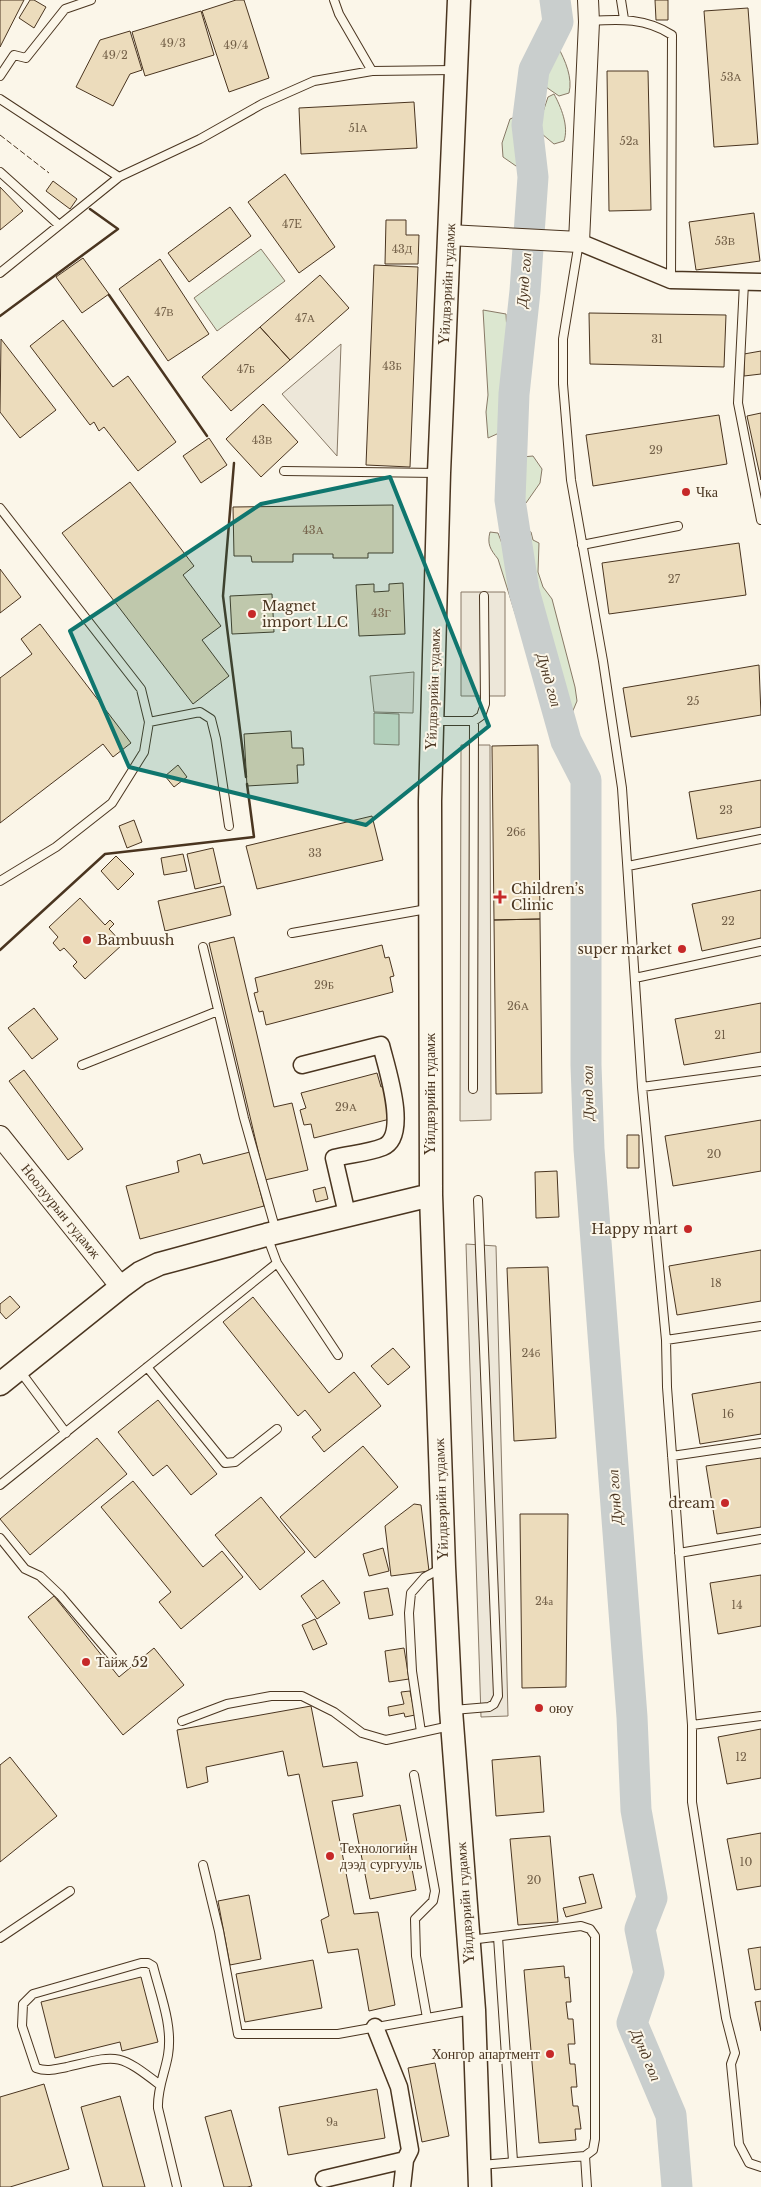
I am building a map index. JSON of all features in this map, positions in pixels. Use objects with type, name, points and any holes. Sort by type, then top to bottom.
[{"type":"main road","name":"Yйлдвэрийн гудамж","points":[[458,0],[439,473],[432,721],[429,908],[431,1195],[444,1567],[452,1717],[474,2010],[479,2176]]},
{"type":"main road","points":[[0,1384],[140,1273],[159,1264],[271,1233],[431,1195]]},
{"type":"street","points":[[570,242],[589,22],[588,0]]},
{"type":"street","points":[[450,235],[570,242],[672,280],[761,282]]},
{"type":"street","points":[[302,1065],[381,1045],[396,1114],[395,1136],[385,1146],[334,1158],[347,1214]]},
{"type":"street","name":"Ноолуурын гудамж","points":[[0,1136],[122,1287]]},
{"type":"street","points":[[375,2027],[399,2086],[410,2150],[405,2160],[402,2187]]},
{"type":"street","points":[[324,2179],[405,2160]]},
{"type":"lane","points":[[0,76],[14,55],[26,58],[65,10],[91,0]]},
{"type":"lane","points":[[334,0],[339,14],[372,71]]},
{"type":"lane","points":[[621,0],[624,19]]},
{"type":"lane","points":[[589,22],[624,19],[649,23],[672,35],[672,280]]},
{"type":"lane","points":[[0,273],[119,177],[200,139],[262,104],[314,81],[372,71],[456,70]]},
{"type":"lane","points":[[0,99],[119,177]]},
{"type":"lane","points":[[0,172],[59,225]]},
{"type":"lane","points":[[570,242],[563,340],[563,384],[570,480],[603,661],[622,788],[642,1087],[666,1340],[672,1456],[692,1725],[692,1802],[726,2018],[735,2053],[732,2064],[739,2144],[749,2163],[761,2167]]},
{"type":"lane","points":[[744,283],[738,403],[761,520]]},
{"type":"lane","points":[[284,472],[439,473]]},
{"type":"lane","points":[[0,508],[141,689],[149,722],[144,752],[112,803],[56,847],[0,881]]},
{"type":"lane","points":[[582,545],[678,526]]},
{"type":"lane","points":[[432,721],[474,721],[481,716],[485,704],[484,596]]},
{"type":"lane","points":[[149,722],[200,712],[211,719],[216,738],[229,826]]},
{"type":"lane","points":[[473,1089],[474,721]]},
{"type":"lane","points":[[628,866],[761,839]]},
{"type":"lane","points":[[292,933],[429,908]]},
{"type":"lane","points":[[203,948],[277,1263],[338,1355]]},
{"type":"lane","points":[[635,978],[761,951]]},
{"type":"lane","points":[[82,1065],[218,1011]]},
{"type":"lane","points":[[642,1087],[761,1071]]},
{"type":"lane","points":[[182,1721],[227,1704],[271,1696],[302,1696],[334,1712],[362,1733],[386,1740],[421,1732],[452,1717],[494,1704],[498,1696],[478,1200]]},
{"type":"lane","points":[[0,1485],[277,1263]]},
{"type":"lane","points":[[666,1340],[761,1326]]},
{"type":"lane","points":[[147,1367],[225,1463],[234,1462],[277,1429]]},
{"type":"lane","points":[[19,1370],[66,1432]]},
{"type":"lane","points":[[672,1456],[761,1443]]},
{"type":"lane","points":[[0,1538],[25,1569],[40,1576],[60,1595],[112,1656]]},
{"type":"lane","points":[[679,1554],[761,1539]]},
{"type":"lane","points":[[421,1732],[412,1671],[409,1613],[411,1593],[425,1577],[444,1567]]},
{"type":"lane","points":[[692,1725],[761,1716]]},
{"type":"lane","points":[[414,1775],[435,1891],[433,1900],[415,1919],[416,1956],[427,2018]]},
{"type":"lane","points":[[203,1865],[218,1930],[238,2034],[338,2034],[474,2010]]},
{"type":"lane","points":[[0,1938],[70,1891]]},
{"type":"lane","points":[[468,1940],[581,1926],[590,1929],[595,1936],[596,2139],[593,2150],[585,2156],[513,2161],[479,2176]]},
{"type":"lane","points":[[498,1937],[513,2161]]},
{"type":"lane","points":[[160,2084],[132,2063],[118,2058],[105,2058],[51,2070],[36,2068],[22,2026],[23,2004],[33,1994],[148,1963],[153,1966],[168,2026],[168,2054],[160,2084],[158,2108],[177,2187]]},
{"type":"lane","points":[[585,2156],[586,2187]]},
{"type":"highlighted area","points":[[390,477],[489,726],[366,825],[129,767],[70,631],[261,504]]},
{"type":"green space","points":[[558,47],[566,63],[570,81],[569,93],[559,96],[546,87],[545,73],[553,49]]},
{"type":"green space","points":[[554,94],[562,111],[566,129],[564,141],[554,144],[542,134],[540,121],[548,97]]},
{"type":"green space","points":[[515,117],[523,133],[527,151],[526,163],[516,166],[503,157],[502,143],[510,119]]},
{"type":"green space","points":[[261,249],[285,281],[217,331],[194,298]]},
{"type":"green space","points":[[483,310],[506,314],[511,402],[508,429],[488,438],[486,412],[488,395]]},
{"type":"green space","points":[[533,456],[542,469],[540,483],[526,503],[520,504],[517,486],[519,462],[522,457]]},
{"type":"green space","points":[[520,528],[531,532],[533,540],[539,543],[538,572],[543,587],[552,599],[575,687],[577,701],[572,713],[564,711],[553,667],[546,653],[519,536]]},
{"type":"green space","points":[[490,532],[498,533],[517,583],[547,697],[532,667],[498,559],[490,546]]},
{"type":"green space","points":[[374,713],[399,714],[399,745],[374,744]]},
{"type":"shaded area","points":[[341,344],[337,456],[282,394]]},
{"type":"shaded area","points":[[461,592],[505,592],[505,696],[461,696]]},
{"type":"shaded area","points":[[414,672],[413,713],[374,712],[370,676]]},
{"type":"shaded area","points":[[461,745],[490,745],[491,1120],[460,1121]]},
{"type":"shaded area","points":[[466,1244],[496,1246],[508,1716],[481,1717]]},
{"type":"building","points":[[0,0],[24,0],[0,47]]},
{"type":"building","points":[[30,0],[34,0],[46,7],[34,28],[19,18]]},
{"type":"building","points":[[236,0],[244,0],[269,78],[229,92],[202,11]]},
{"type":"building","points":[[655,0],[668,0],[668,20],[656,20]]},
{"type":"building","points":[[748,8],[758,144],[714,147],[704,11]]},
{"type":"building","points":[[201,11],[214,55],[145,76],[132,32]]},
{"type":"building","points":[[130,31],[142,70],[130,74],[113,106],[76,87],[100,40]]},
{"type":"building","points":[[607,71],[648,71],[651,210],[609,211]]},
{"type":"building","points":[[414,102],[417,148],[301,154],[299,108]]},
{"type":"building","points":[[285,174],[335,247],[299,273],[248,202]]},
{"type":"building","points":[[53,181],[77,199],[70,209],[46,191]]},
{"type":"building","points":[[0,187],[23,211],[0,230]]},
{"type":"building","points":[[230,207],[251,236],[189,282],[168,253]]},
{"type":"building","points":[[754,213],[760,261],[696,270],[689,222]]},
{"type":"building","points":[[386,220],[406,220],[406,235],[419,235],[418,264],[385,264]]},
{"type":"building","points":[[83,258],[109,294],[82,313],[56,277]]},
{"type":"building","points":[[160,259],[209,334],[168,361],[119,289]]},
{"type":"building","points":[[374,265],[418,267],[410,467],[366,465]]},
{"type":"building","points":[[320,275],[349,308],[290,360],[260,327]]},
{"type":"building","points":[[589,313],[726,315],[724,367],[590,364]]},
{"type":"building","points":[[63,320],[113,387],[128,376],[176,442],[138,471],[104,427],[99,431],[94,422],[90,425],[30,346]]},
{"type":"building","points":[[260,327],[290,360],[231,411],[202,377]]},
{"type":"building","points":[[1,339],[56,410],[20,438],[0,412]]},
{"type":"building","points":[[761,351],[761,374],[744,376],[744,354]]},
{"type":"building","points":[[263,404],[298,442],[261,477],[226,439]]},
{"type":"building","points":[[761,413],[761,480],[747,416]]},
{"type":"building","points":[[719,415],[727,464],[593,486],[586,435]]},
{"type":"building","points":[[209,438],[227,465],[201,483],[183,456]]},
{"type":"building","points":[[130,482],[194,566],[183,575],[221,626],[202,640],[229,676],[193,704],[62,533]]},
{"type":"building","points":[[393,505],[393,553],[368,553],[368,558],[333,558],[333,554],[293,554],[293,562],[252,562],[251,556],[234,556],[233,507]]},
{"type":"building","points":[[739,543],[746,595],[609,614],[602,563]]},
{"type":"building","points":[[0,569],[21,597],[0,613]]},
{"type":"building","points":[[403,583],[405,634],[359,636],[356,585],[374,584],[374,592],[389,591],[389,584]]},
{"type":"building","name":"Magnet import LLC","points":[[272,594],[274,632],[232,634],[230,596]]},
{"type":"building","points":[[40,624],[131,743],[113,757],[103,744],[0,823],[0,678],[32,654],[21,639]]},
{"type":"building","points":[[759,665],[761,715],[631,737],[623,688]]},
{"type":"building","points":[[291,731],[292,748],[303,748],[304,765],[297,765],[298,783],[247,786],[244,734]]},
{"type":"building","points":[[538,745],[540,919],[494,920],[492,746]]},
{"type":"building","points":[[178,765],[187,777],[174,787],[165,776]]},
{"type":"building","points":[[761,780],[761,827],[697,839],[689,792]]},
{"type":"building","points":[[372,816],[383,860],[257,889],[246,846]]},
{"type":"building","points":[[134,820],[142,842],[127,848],[119,826]]},
{"type":"building","points":[[213,848],[221,883],[195,889],[187,854]]},
{"type":"building","points":[[183,854],[187,871],[164,875],[161,858]]},
{"type":"building","points":[[116,856],[134,874],[118,890],[101,871]]},
{"type":"building","points":[[224,886],[231,915],[165,931],[158,901]]},
{"type":"building","points":[[761,890],[761,938],[702,951],[692,904]]},
{"type":"building","name":"Bambuush","points":[[80,898],[105,925],[110,920],[114,924],[109,929],[123,944],[85,979],[73,966],[77,962],[64,948],[60,951],[53,943],[58,937],[49,927]]},
{"type":"building","points":[[540,919],[542,1093],[496,1094],[494,920]]},
{"type":"building","points":[[234,937],[274,1107],[292,1103],[308,1170],[265,1180],[209,943]]},
{"type":"building","points":[[382,945],[385,958],[389,957],[394,976],[390,977],[393,992],[266,1025],[263,1011],[259,1012],[254,993],[258,992],[255,978]]},
{"type":"building","points":[[761,1003],[761,1052],[684,1065],[675,1019]]},
{"type":"building","points":[[34,1008],[58,1039],[32,1059],[8,1028]]},
{"type":"building","points":[[24,1070],[83,1149],[68,1160],[9,1081]]},
{"type":"building","points":[[377,1073],[381,1087],[388,1085],[390,1119],[314,1138],[311,1124],[304,1125],[300,1110],[306,1108],[301,1093]]},
{"type":"building","points":[[761,1120],[761,1171],[673,1186],[665,1136]]},
{"type":"building","points":[[627,1135],[639,1135],[639,1168],[627,1168]]},
{"type":"building","points":[[250,1152],[264,1206],[140,1239],[126,1186],[179,1172],[177,1161],[200,1154],[203,1164]]},
{"type":"building","points":[[557,1171],[559,1217],[536,1218],[535,1172]]},
{"type":"building","points":[[325,1187],[328,1199],[316,1202],[313,1190]]},
{"type":"building","points":[[761,1250],[761,1301],[677,1315],[669,1266]]},
{"type":"building","points":[[548,1267],[556,1438],[514,1441],[507,1268]]},
{"type":"building","points":[[10,1296],[20,1307],[6,1319],[0,1312],[0,1304]]},
{"type":"building","points":[[253,1297],[329,1393],[354,1372],[381,1406],[324,1452],[312,1437],[321,1430],[305,1410],[298,1416],[223,1322]]},
{"type":"building","points":[[393,1348],[410,1367],[388,1385],[371,1366]]},
{"type":"building","points":[[761,1382],[761,1434],[700,1444],[692,1394]]},
{"type":"building","points":[[158,1400],[217,1474],[191,1495],[167,1465],[153,1476],[118,1432]]},
{"type":"building","points":[[97,1438],[127,1474],[30,1555],[0,1519]]},
{"type":"building","points":[[363,1446],[398,1487],[315,1558],[280,1517]]},
{"type":"building","points":[[761,1458],[761,1527],[717,1534],[706,1466]]},
{"type":"building","points":[[133,1481],[203,1567],[222,1551],[243,1577],[181,1629],[159,1602],[171,1592],[101,1507]]},
{"type":"building","points":[[261,1497],[305,1552],[260,1590],[215,1535]]},
{"type":"building","points":[[414,1504],[421,1505],[429,1571],[391,1576],[385,1526]]},
{"type":"building","points":[[520,1514],[568,1514],[566,1687],[522,1688]]},
{"type":"building","points":[[383,1548],[389,1571],[369,1576],[363,1554]]},
{"type":"building","points":[[761,1575],[761,1626],[718,1634],[710,1583]]},
{"type":"building","points":[[323,1580],[340,1603],[317,1619],[301,1596]]},
{"type":"building","points":[[388,1588],[393,1615],[369,1619],[364,1592]]},
{"type":"building","name":"Тайж 52","points":[[54,1596],[119,1677],[154,1648],[184,1685],[123,1735],[28,1617]]},
{"type":"building","points":[[315,1619],[327,1644],[313,1650],[302,1625]]},
{"type":"building","points":[[404,1648],[409,1679],[389,1682],[385,1651]]},
{"type":"building","points":[[410,1691],[415,1715],[405,1717],[404,1713],[389,1716],[388,1707],[404,1704],[401,1692]]},
{"type":"building","name":"Технологийн дээд сургууль","points":[[311,1706],[323,1767],[357,1762],[363,1796],[332,1801],[354,1914],[378,1912],[395,2005],[369,2011],[358,1949],[328,1953],[321,1920],[329,1916],[299,1774],[288,1776],[283,1751],[206,1767],[208,1782],[187,1788],[177,1730]]},
{"type":"building","points":[[761,1729],[761,1778],[727,1784],[718,1737]]},
{"type":"building","points":[[540,1756],[544,1812],[496,1816],[492,1760]]},
{"type":"building","points":[[10,1757],[57,1816],[0,1862],[0,1765]]},
{"type":"building","points":[[400,1805],[416,1890],[370,1899],[353,1814]]},
{"type":"building","points":[[761,1833],[761,1886],[737,1890],[727,1839]]},
{"type":"building","points":[[550,1836],[558,1922],[518,1925],[510,1839]]},
{"type":"building","points":[[593,1874],[602,1908],[566,1917],[563,1908],[586,1903],[579,1877]]},
{"type":"building","points":[[249,1895],[261,1959],[230,1965],[218,1901]]},
{"type":"building","points":[[761,1947],[761,1989],[755,1990],[748,1949]]},
{"type":"building","points":[[313,1960],[322,2008],[245,2022],[236,1974]]},
{"type":"building","name":"Хонгор апартмент","points":[[564,1966],[565,1978],[569,1977],[571,2002],[566,2002],[568,2019],[573,2019],[575,2044],[568,2044],[570,2064],[575,2064],[577,2087],[571,2087],[573,2106],[578,2106],[581,2129],[575,2129],[576,2140],[539,2143],[524,1970]]},
{"type":"building","points":[[141,1977],[158,2042],[122,2051],[120,2042],[55,2058],[41,2002]]},
{"type":"building","points":[[761,2001],[761,2031],[755,2002]]},
{"type":"building","points":[[435,2063],[449,2136],[422,2142],[408,2068]]},
{"type":"building","points":[[44,2084],[69,2169],[10,2187],[0,2187],[0,2097]]},
{"type":"building","points":[[377,2089],[385,2138],[288,2155],[279,2107]]},
{"type":"building","points":[[120,2096],[145,2187],[103,2187],[81,2107]]},
{"type":"building","points":[[231,2110],[252,2186],[224,2187],[205,2117]]},
{"type":"waterway","name":"Дунд гол","points":[[555,0],[558,22],[534,70],[527,125],[533,177],[525,291],[514,394],[510,500],[524,591],[566,741],[586,780],[586,1065],[589,1149],[632,1717],[636,1810],[652,1898],[640,1929],[649,1973],[632,2023],[671,2115],[677,2187]]},
{"type":"fence","points":[[0,135],[49,173]]},
{"type":"wall","points":[[0,316],[118,229],[90,209]]},
{"type":"wall","points":[[109,295],[207,436]]},
{"type":"wall","points":[[234,463],[223,596],[246,777]]},
{"type":"wall","points":[[0,950],[105,854],[254,837],[247,784]]},
{"type":"place","name":"Чка","points":[[686,492]]},
{"type":"place","name":"Magnet import LLC","points":[[252,614]]},
{"type":"place","name":"Children’s Clinic","points":[[500,897]]},
{"type":"place","name":"Bambuush","points":[[87,940]]},
{"type":"place","name":"super market","points":[[682,949]]},
{"type":"place","name":"Happy mart","points":[[688,1229]]},
{"type":"place","name":"dream","points":[[725,1503]]},
{"type":"place","name":"Тайж 52","points":[[86,1662]]},
{"type":"place","name":"оюу","points":[[539,1708]]},
{"type":"place","name":"Технологийн дээд сургууль","points":[[330,1856]]},
{"type":"place","name":"Хонгор апартмент","points":[[550,2054]]}]
